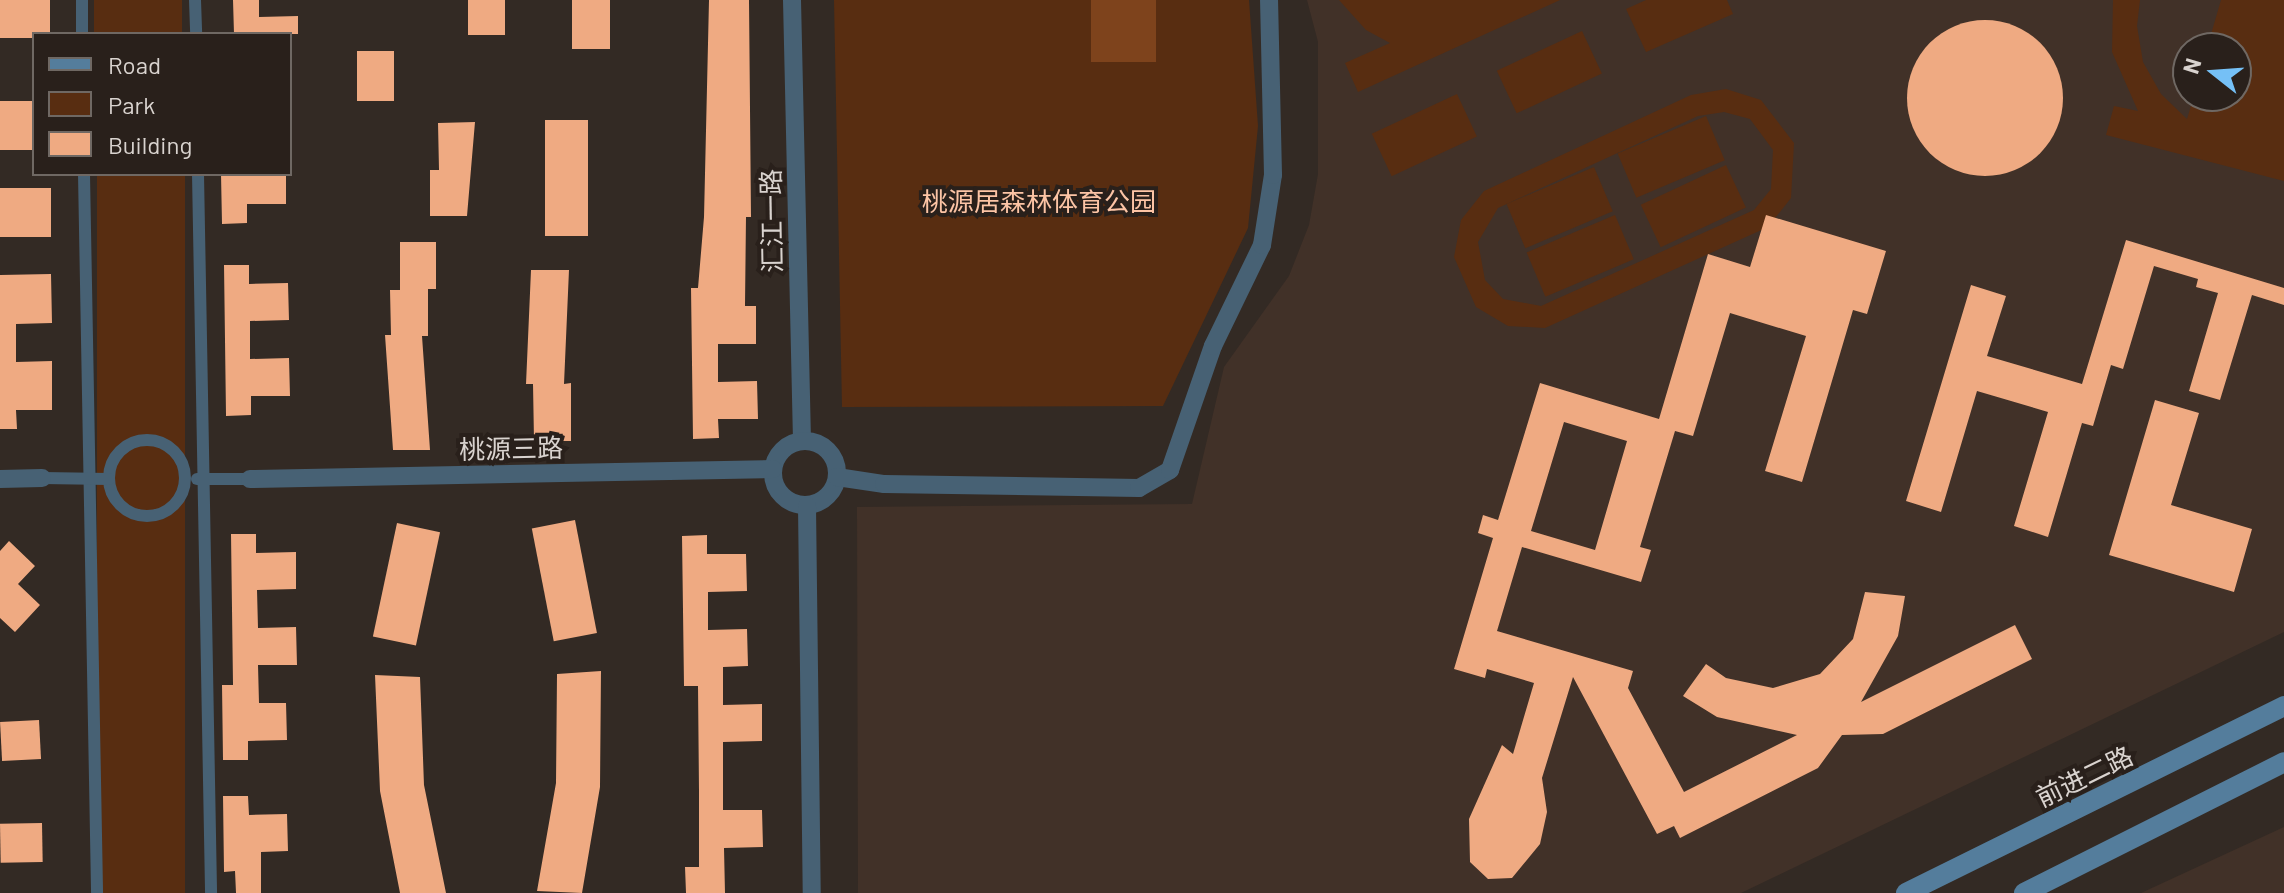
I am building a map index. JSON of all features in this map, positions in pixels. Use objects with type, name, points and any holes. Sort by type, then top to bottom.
[{"type":"main road","name":"前进二路","points":[[1906,893],[2284,706]]},
{"type":"main road","points":[[2024,893],[2284,762]]},
{"type":"street","points":[[82,0],[82,32]]},
{"type":"street","points":[[195,0],[196,32]]},
{"type":"street","name":"汇江一路","points":[[792,0],[802,441]]},
{"type":"street","points":[[837,477],[884,484],[1139,488],[1170,470],[1213,346],[1262,245],[1273,175],[1269,0]]},
{"type":"street","points":[[84,176],[97,893]]},
{"type":"street","points":[[198,176],[211,893]]},
{"type":"street","points":[[145,440],[169,447],[186,479],[167,512],[142,517],[120,506],[109,479],[122,450],[145,440]]},
{"type":"street","points":[[802,441],[828,451],[837,477],[830,493],[807,506],[781,495],[773,469],[783,450],[802,441]]},
{"type":"street","name":"桃源三路","points":[[250,479],[773,469]]},
{"type":"street","points":[[0,479],[109,479]]},
{"type":"street","points":[[186,479],[250,479]]},
{"type":"street","points":[[807,506],[812,893]]},
{"type":"shaded area","points":[[1091,0],[1156,0],[1156,62],[1091,62]]},
{"type":"shaded area","points":[[1307,0],[2284,0],[2284,632],[1741,893],[858,893],[857,507],[1192,504],[1224,367],[1289,276],[1309,225],[1318,174],[1318,42]]},
{"type":"shaded area","points":[[2284,827],[2284,893],[2141,893]]},
{"type":"green space","points":[[94,0],[182,0],[182,32],[94,32]]},
{"type":"green space","name":"桃源居森林体育公园","points":[[834,0],[1249,0],[1258,126],[1248,228],[1163,406],[842,407]]},
{"type":"green space","points":[[1339,0],[1560,0],[1358,92],[1345,63],[1390,43],[1366,30]]},
{"type":"green space","points":[[1646,0],[1727,0],[1733,14],[1646,52],[1626,9]]},
{"type":"green space","points":[[2113,0],[2140,0],[2137,26],[2143,62],[2161,94],[2172,105],[2172,112],[2180,112],[2187,119],[2189,112],[2252,112],[2252,32],[2212,32],[2221,0],[2284,0],[2284,181],[2106,135],[2114,106],[2138,111],[2112,52]]},
{"type":"green space","points":[[1582,31],[1602,74],[1517,113],[1497,71]]},
{"type":"green space","points":[[1726,89],[1761,100],[1794,143],[1791,198],[1768,227],[1545,328],[1508,326],[1476,307],[1454,257],[1461,220],[1484,191],[1691,95]],"holes":[[[1724,112],[1750,119],[1773,150],[1771,189],[1754,210],[1541,306],[1503,299],[1485,280],[1478,242],[1498,208],[1698,116]]]},
{"type":"green space","points":[[1457,94],[1477,137],[1392,176],[1372,134]]},
{"type":"green space","points":[[1706,116],[1725,160],[1636,198],[1618,154]]},
{"type":"green space","points":[[1726,165],[1746,208],[1661,247],[1641,205]]},
{"type":"green space","points":[[1594,167],[1613,211],[1525,248],[1507,204]]},
{"type":"green space","points":[[97,176],[185,176],[185,893],[97,893]]},
{"type":"green space","points":[[1615,215],[1634,259],[1545,297],[1527,253]]},
{"type":"building","points":[[0,0],[50,0],[50,32],[32,32],[32,38],[0,38]]},
{"type":"building","points":[[233,0],[259,0],[259,17],[298,16],[298,34],[234,32]]},
{"type":"building","points":[[468,0],[505,0],[505,35],[468,35]]},
{"type":"building","points":[[572,0],[610,0],[610,49],[572,49]]},
{"type":"building","points":[[709,0],[749,0],[751,217],[746,217],[745,306],[756,306],[756,344],[718,344],[718,382],[757,381],[758,419],[718,419],[719,438],[693,439],[691,288],[698,288],[704,217]]},
{"type":"building","points":[[1985,20],[2015,26],[2040,43],[2057,68],[2063,98],[2057,128],[2040,153],[2015,170],[1985,176],[1955,170],[1930,153],[1913,128],[1907,98],[1913,68],[1930,43],[1955,26]]},
{"type":"building","points":[[357,51],[394,51],[394,101],[357,101]]},
{"type":"building","points":[[0,101],[32,101],[32,150],[0,150]]},
{"type":"building","points":[[545,120],[588,120],[588,236],[545,236]]},
{"type":"building","points":[[475,122],[467,216],[430,216],[430,170],[439,170],[438,123]]},
{"type":"building","points":[[221,176],[286,176],[286,204],[247,204],[247,223],[222,224]]},
{"type":"building","points":[[0,188],[51,188],[51,237],[0,237]]},
{"type":"building","points":[[1766,215],[1886,251],[1867,314],[1853,310],[1802,482],[1765,471],[1806,336],[1730,313],[1693,436],[1675,431],[1640,547],[1651,550],[1641,582],[1522,547],[1497,631],[1633,671],[1628,688],[1684,792],[1797,735],[1717,717],[1683,696],[1706,664],[1726,678],[1773,688],[1820,674],[1853,639],[1865,592],[1905,596],[1898,636],[1861,702],[2015,625],[2032,659],[1883,734],[1842,735],[1818,768],[1680,838],[1674,826],[1657,834],[1573,677],[1542,778],[1547,812],[1540,844],[1512,878],[1488,879],[1470,862],[1469,819],[1502,745],[1513,754],[1534,683],[1487,669],[1485,678],[1454,669],[1493,538],[1478,533],[1483,515],[1498,520],[1540,383],[1659,419],[1708,254],[1750,267]],"holes":[[[1564,422],[1627,441],[1595,550],[1531,531]]]},
{"type":"building","points":[[2126,240],[2284,288],[2284,305],[2252,295],[2220,400],[2189,391],[2218,293],[2196,287],[2198,279],[2154,266],[2123,369],[2111,365],[2093,426],[2082,423],[2048,537],[2014,526],[2048,412],[1977,391],[1941,512],[1906,501],[1971,285],[2006,296],[1987,356],[2082,384]]},
{"type":"building","points":[[400,242],[436,242],[436,289],[428,289],[428,336],[422,336],[430,450],[393,450],[385,335],[391,335],[390,290],[400,290]]},
{"type":"building","points":[[224,265],[249,265],[249,284],[288,283],[289,320],[250,321],[250,359],[289,358],[290,396],[251,396],[251,415],[226,416]]},
{"type":"building","points":[[531,270],[569,270],[564,384],[571,383],[571,441],[534,441],[533,384],[526,384]]},
{"type":"building","points":[[51,274],[52,323],[16,324],[16,362],[52,361],[52,410],[16,410],[17,429],[0,429],[0,275]]},
{"type":"building","points":[[2155,400],[2199,413],[2171,505],[2252,529],[2234,592],[2109,555]]},
{"type":"building","points":[[575,520],[597,633],[554,641],[532,528]]},
{"type":"building","points":[[397,523],[440,532],[416,646],[373,636]]},
{"type":"building","points":[[231,534],[256,534],[256,553],[296,552],[296,589],[257,590],[258,628],[296,627],[297,665],[258,665],[259,703],[286,703],[287,740],[248,741],[248,760],[223,760],[222,685],[233,685]]},
{"type":"building","points":[[707,535],[707,554],[746,554],[747,591],[708,592],[708,630],[747,629],[748,666],[723,667],[723,705],[762,704],[762,741],[723,742],[723,810],[762,810],[763,847],[724,848],[725,893],[686,893],[685,867],[699,867],[698,686],[684,686],[682,536]]},
{"type":"building","points":[[9,541],[35,566],[18,584],[40,605],[15,632],[0,618],[0,551]]},
{"type":"building","points":[[601,671],[600,787],[582,893],[537,891],[556,783],[557,674]]},
{"type":"building","points":[[375,675],[420,677],[424,785],[446,893],[400,893],[380,791]]},
{"type":"building","points":[[39,720],[41,759],[2,761],[0,722]]},
{"type":"building","points":[[223,796],[248,796],[249,815],[287,814],[288,851],[261,852],[261,893],[236,893],[235,871],[224,872]]},
{"type":"building","points":[[42,823],[43,862],[1,863],[0,824]]}]
